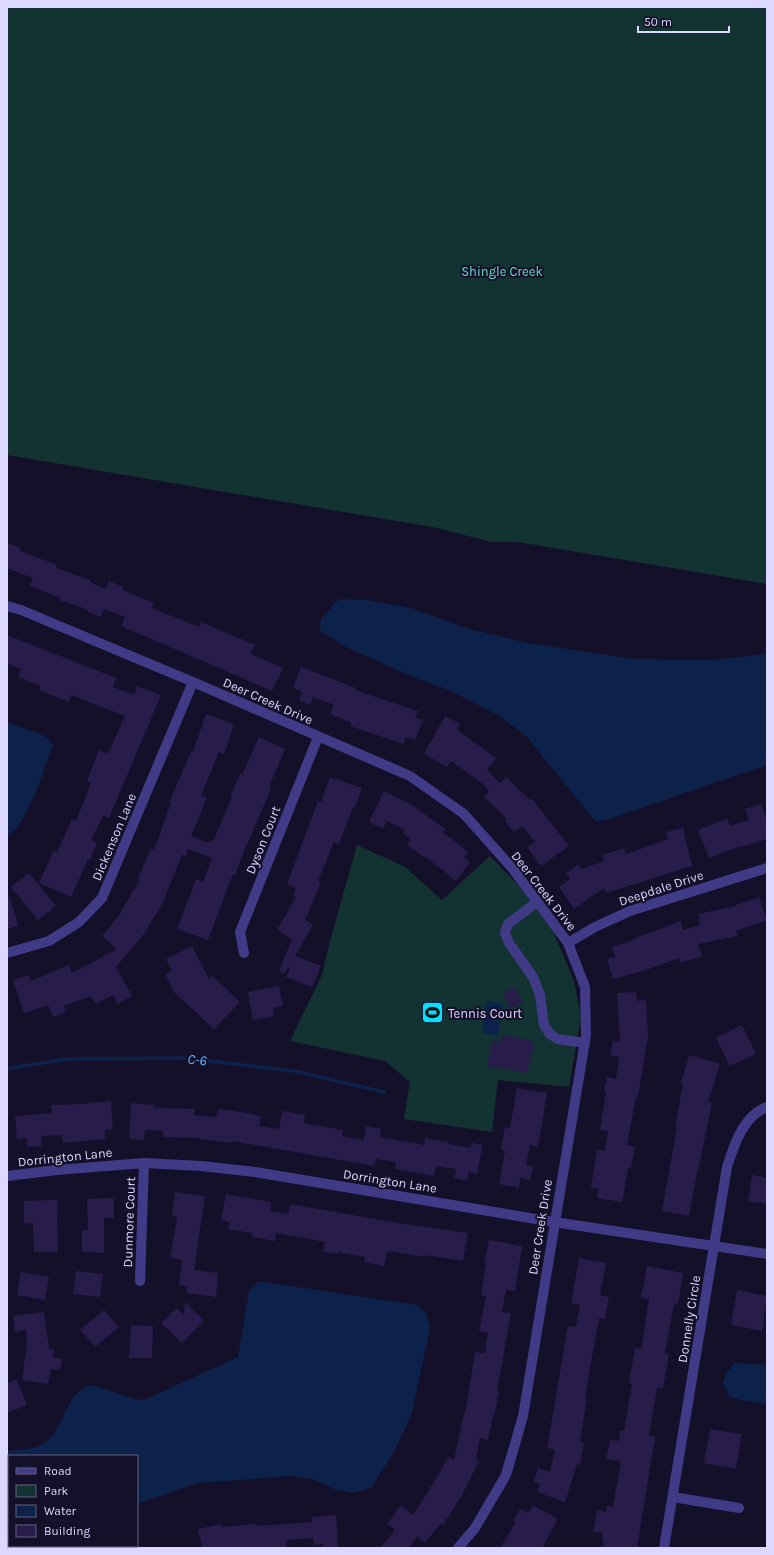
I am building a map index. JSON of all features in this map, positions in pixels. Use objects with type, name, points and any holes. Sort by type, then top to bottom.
[{"type":"street","name":"Deer Creek Drive","points":[[7,606],[21,610],[193,682],[410,776],[464,814],[512,868],[568,943],[585,988],[586,1035],[523,1416],[506,1475],[475,1528],[458,1548]]},
{"type":"street","name":"Dickenson Lane","points":[[7,953],[49,941],[79,922],[102,898],[193,682]]},
{"type":"street","name":"Dyson Court","points":[[244,953],[240,932],[318,737]]},
{"type":"street","name":"Deepdale Drive","points":[[568,943],[594,927],[630,911],[767,868]]},
{"type":"street","points":[[537,902],[508,924],[505,933],[509,943],[533,977],[540,995],[544,1025],[550,1034],[557,1039],[585,1044]]},
{"type":"street","name":"Donnelly Circle","points":[[664,1548],[727,1167],[734,1144],[746,1124],[767,1107]]},
{"type":"street","name":"Dorrington Lane","points":[[7,1176],[56,1170],[144,1163],[201,1166],[256,1172],[554,1222],[767,1254]]},
{"type":"street","name":"Dunmore Court","points":[[140,1281],[144,1163]]},
{"type":"street","points":[[673,1497],[739,1508]]},
{"type":"green space","name":"Shingle Creek","points":[[7,7],[767,7],[767,584],[518,542],[491,542],[438,528],[7,455]]},
{"type":"green space","points":[[357,845],[405,867],[442,900],[490,856],[519,886],[553,931],[574,981],[581,1017],[569,1087],[498,1080],[492,1132],[404,1119],[410,1082],[385,1061],[290,1041],[322,975]]},
{"type":"water","points":[[339,599],[367,600],[411,608],[469,629],[528,643],[634,659],[710,660],[767,654],[767,765],[606,820],[595,821],[527,737],[498,715],[449,690],[413,677],[346,647],[320,631],[321,619]]},
{"type":"water","points":[[7,722],[45,736],[53,745],[29,808],[15,830],[7,837]]},
{"type":"water","points":[[487,1001],[503,1004],[498,1036],[482,1033]]},
{"type":"water","points":[[258,1281],[417,1305],[426,1313],[430,1328],[412,1413],[395,1450],[372,1487],[354,1493],[334,1489],[312,1479],[291,1476],[198,1483],[138,1504],[138,1455],[8,1455],[7,1524],[7,1451],[38,1446],[49,1439],[55,1432],[69,1404],[82,1389],[92,1385],[134,1399],[144,1400],[238,1357],[249,1291]]},
{"type":"water","points":[[735,1363],[767,1365],[767,1404],[740,1400],[729,1396],[723,1383],[727,1372]]},
{"type":"building","points":[[7,543],[21,548],[20,551],[57,565],[56,568],[90,580],[90,582],[106,589],[109,581],[123,587],[122,590],[154,603],[152,608],[199,627],[201,622],[255,645],[251,654],[283,668],[272,691],[121,626],[125,617],[104,609],[101,617],[88,612],[89,610],[59,600],[60,598],[30,586],[33,578],[7,568]]},
{"type":"building","points":[[7,635],[116,678],[113,687],[134,695],[137,686],[161,695],[109,818],[103,816],[91,840],[97,843],[71,897],[39,883],[54,850],[57,852],[72,819],[76,821],[91,783],[87,781],[99,750],[108,754],[125,716],[71,695],[69,702],[39,690],[40,686],[18,677],[21,669],[7,663]]},
{"type":"building","points":[[301,667],[356,688],[355,690],[418,711],[415,718],[423,720],[415,740],[406,737],[403,744],[350,726],[352,723],[330,714],[334,705],[313,697],[310,705],[299,700],[302,691],[293,688]]},
{"type":"building","points":[[206,714],[234,724],[224,754],[219,752],[201,796],[207,798],[191,836],[209,843],[210,840],[213,841],[232,797],[230,796],[240,774],[242,775],[259,737],[285,749],[269,787],[271,788],[246,845],[235,875],[233,874],[208,940],[177,929],[196,879],[203,882],[212,858],[188,849],[186,856],[182,855],[162,904],[144,934],[116,967],[132,996],[118,1004],[113,995],[96,1004],[91,996],[64,1006],[66,1012],[53,1017],[48,1005],[24,1013],[13,980],[29,975],[31,981],[69,965],[72,973],[117,949],[102,936],[118,917],[140,879],[138,878],[151,848],[154,850],[171,803],[169,802],[191,752],[193,752]]},
{"type":"building","points":[[445,716],[460,724],[457,730],[496,758],[487,770],[500,783],[506,777],[530,800],[532,799],[569,846],[541,866],[527,847],[535,842],[522,826],[514,832],[505,821],[507,819],[484,797],[489,791],[484,786],[485,785],[451,761],[447,767],[424,754]]},
{"type":"building","points":[[330,777],[362,788],[339,844],[334,842],[318,881],[321,883],[305,920],[313,925],[295,956],[321,966],[312,987],[286,977],[290,968],[288,967],[284,974],[279,971],[292,939],[277,930],[296,897],[293,896],[296,888],[287,884],[318,801],[321,802]]},
{"type":"building","points":[[384,791],[412,805],[445,829],[443,832],[468,852],[464,857],[470,862],[456,881],[426,857],[425,858],[407,845],[411,839],[403,833],[405,830],[387,821],[383,829],[369,822]]},
{"type":"building","points":[[761,804],[767,821],[767,839],[741,846],[709,858],[698,830],[727,818],[730,826],[749,820],[745,809]]},
{"type":"building","points":[[683,828],[692,866],[606,893],[604,888],[574,909],[559,887],[570,879],[566,873],[578,865],[582,869],[604,861],[602,855],[624,848],[626,854],[668,839],[666,832]]},
{"type":"building","points":[[29,873],[56,906],[38,920],[11,887]]},
{"type":"building","points":[[7,897],[10,897],[18,926],[7,929]]},
{"type":"building","points":[[759,897],[767,920],[736,931],[738,936],[698,944],[702,956],[680,963],[679,958],[646,970],[613,979],[607,959],[615,957],[612,947],[634,940],[633,939],[681,921],[683,930],[700,925],[698,914],[736,906]]},
{"type":"building","points":[[192,946],[209,979],[212,976],[240,1002],[214,1029],[175,993],[165,974],[172,970],[166,959]]},
{"type":"building","points":[[279,986],[283,1006],[273,1008],[274,1016],[253,1020],[248,992]]},
{"type":"building","points":[[515,987],[523,1003],[510,1009],[503,993]]},
{"type":"building","points":[[636,992],[637,1001],[646,1000],[648,1037],[638,1097],[636,1097],[627,1145],[635,1147],[631,1168],[628,1168],[622,1202],[597,1198],[599,1189],[591,1188],[597,1149],[605,1151],[608,1131],[600,1130],[606,1092],[604,1091],[607,1077],[616,1079],[619,1057],[610,1055],[613,1041],[620,1042],[617,993]]},
{"type":"building","points":[[742,1025],[756,1054],[730,1066],[716,1038]]},
{"type":"building","points":[[503,1035],[534,1041],[528,1073],[487,1066],[492,1041],[501,1042]]},
{"type":"building","points":[[689,1055],[720,1064],[708,1102],[712,1103],[689,1216],[662,1211],[677,1127],[675,1127],[683,1083],[681,1083]]},
{"type":"building","points":[[517,1088],[547,1093],[538,1147],[530,1145],[526,1165],[533,1167],[530,1180],[520,1178],[519,1188],[499,1184],[505,1151],[501,1150],[505,1127],[510,1128]]},
{"type":"building","points":[[111,1101],[113,1129],[105,1130],[105,1139],[63,1143],[62,1135],[41,1136],[42,1146],[27,1147],[27,1138],[17,1139],[15,1116],[52,1113],[51,1105],[88,1104]]},
{"type":"building","points":[[131,1103],[154,1105],[154,1108],[195,1109],[194,1115],[216,1117],[218,1109],[235,1111],[261,1116],[259,1126],[279,1129],[282,1111],[305,1115],[304,1123],[343,1130],[342,1136],[364,1140],[366,1126],[381,1129],[380,1137],[424,1145],[425,1138],[449,1142],[448,1144],[470,1148],[472,1143],[483,1145],[477,1174],[469,1172],[467,1181],[454,1178],[456,1169],[436,1166],[434,1176],[395,1169],[396,1162],[376,1159],[374,1166],[232,1141],[231,1143],[200,1138],[163,1137],[163,1131],[145,1130],[144,1140],[129,1139]]},
{"type":"building","points":[[752,1175],[767,1178],[767,1204],[748,1201]]},
{"type":"building","points":[[175,1192],[205,1196],[194,1270],[218,1273],[216,1297],[186,1293],[187,1286],[179,1285],[182,1260],[170,1258],[177,1217],[172,1216]]},
{"type":"building","points":[[226,1194],[271,1202],[270,1211],[288,1214],[290,1204],[398,1223],[468,1233],[463,1261],[387,1251],[384,1266],[364,1262],[365,1257],[338,1252],[338,1254],[323,1252],[325,1242],[276,1233],[275,1241],[252,1237],[252,1233],[228,1229],[230,1222],[221,1220]]},
{"type":"building","points":[[114,1198],[114,1218],[104,1218],[104,1253],[82,1252],[82,1230],[88,1230],[87,1199]]},
{"type":"building","points":[[57,1200],[58,1252],[34,1252],[33,1223],[24,1224],[24,1201]]},
{"type":"building","points":[[489,1240],[522,1246],[515,1291],[506,1290],[502,1312],[511,1313],[497,1391],[499,1391],[488,1440],[480,1438],[476,1459],[479,1461],[461,1497],[443,1525],[441,1523],[425,1543],[417,1537],[409,1548],[380,1548],[395,1530],[387,1524],[401,1505],[413,1515],[448,1457],[454,1460],[464,1413],[465,1414],[475,1352],[485,1353],[488,1333],[479,1331],[486,1296],[481,1295],[486,1264],[484,1264]]},
{"type":"building","points":[[579,1258],[606,1263],[600,1295],[609,1297],[605,1319],[599,1318],[591,1363],[580,1441],[584,1442],[580,1465],[577,1464],[565,1502],[537,1492],[540,1484],[533,1482],[538,1468],[550,1472],[555,1450],[547,1448],[568,1326],[576,1327],[580,1305],[571,1303]]},
{"type":"building","points":[[647,1266],[683,1273],[678,1304],[674,1304],[665,1353],[669,1354],[663,1389],[657,1388],[649,1436],[655,1437],[637,1548],[603,1548],[603,1533],[593,1532],[597,1510],[606,1512],[607,1506],[613,1507],[621,1461],[606,1459],[610,1440],[619,1441],[620,1431],[624,1431],[632,1384],[629,1383],[635,1348],[641,1349],[649,1299],[641,1298]]},
{"type":"building","points":[[76,1271],[103,1274],[100,1297],[73,1294]]},
{"type":"building","points":[[21,1272],[49,1277],[45,1300],[17,1295]]},
{"type":"building","points":[[737,1290],[767,1296],[762,1331],[731,1325]]},
{"type":"building","points":[[185,1302],[204,1320],[182,1343],[161,1323],[176,1308],[184,1315]]},
{"type":"building","points":[[104,1310],[119,1327],[95,1347],[80,1330]]},
{"type":"building","points":[[44,1312],[49,1349],[54,1349],[53,1357],[62,1359],[60,1370],[51,1369],[48,1384],[22,1380],[27,1343],[26,1330],[15,1332],[13,1316]]},
{"type":"building","points":[[131,1325],[153,1326],[152,1358],[129,1358]]},
{"type":"building","points":[[17,1379],[27,1405],[7,1413],[7,1383]]},
{"type":"building","points":[[710,1429],[742,1434],[736,1469],[704,1463]]},
{"type":"building","points":[[533,1505],[558,1519],[542,1548],[500,1548],[516,1522],[513,1521],[520,1509],[528,1513]]},
{"type":"building","points":[[336,1515],[338,1548],[323,1548],[323,1544],[314,1545],[313,1538],[286,1540],[287,1548],[202,1548],[198,1529],[222,1524],[222,1527],[312,1522],[312,1517]]},
{"type":"waterway","name":"C-6","points":[[7,1069],[65,1059],[183,1058],[294,1071],[384,1092]]},
{"type":"place","name":"Tennis Court","points":[[433,1013]]}]
